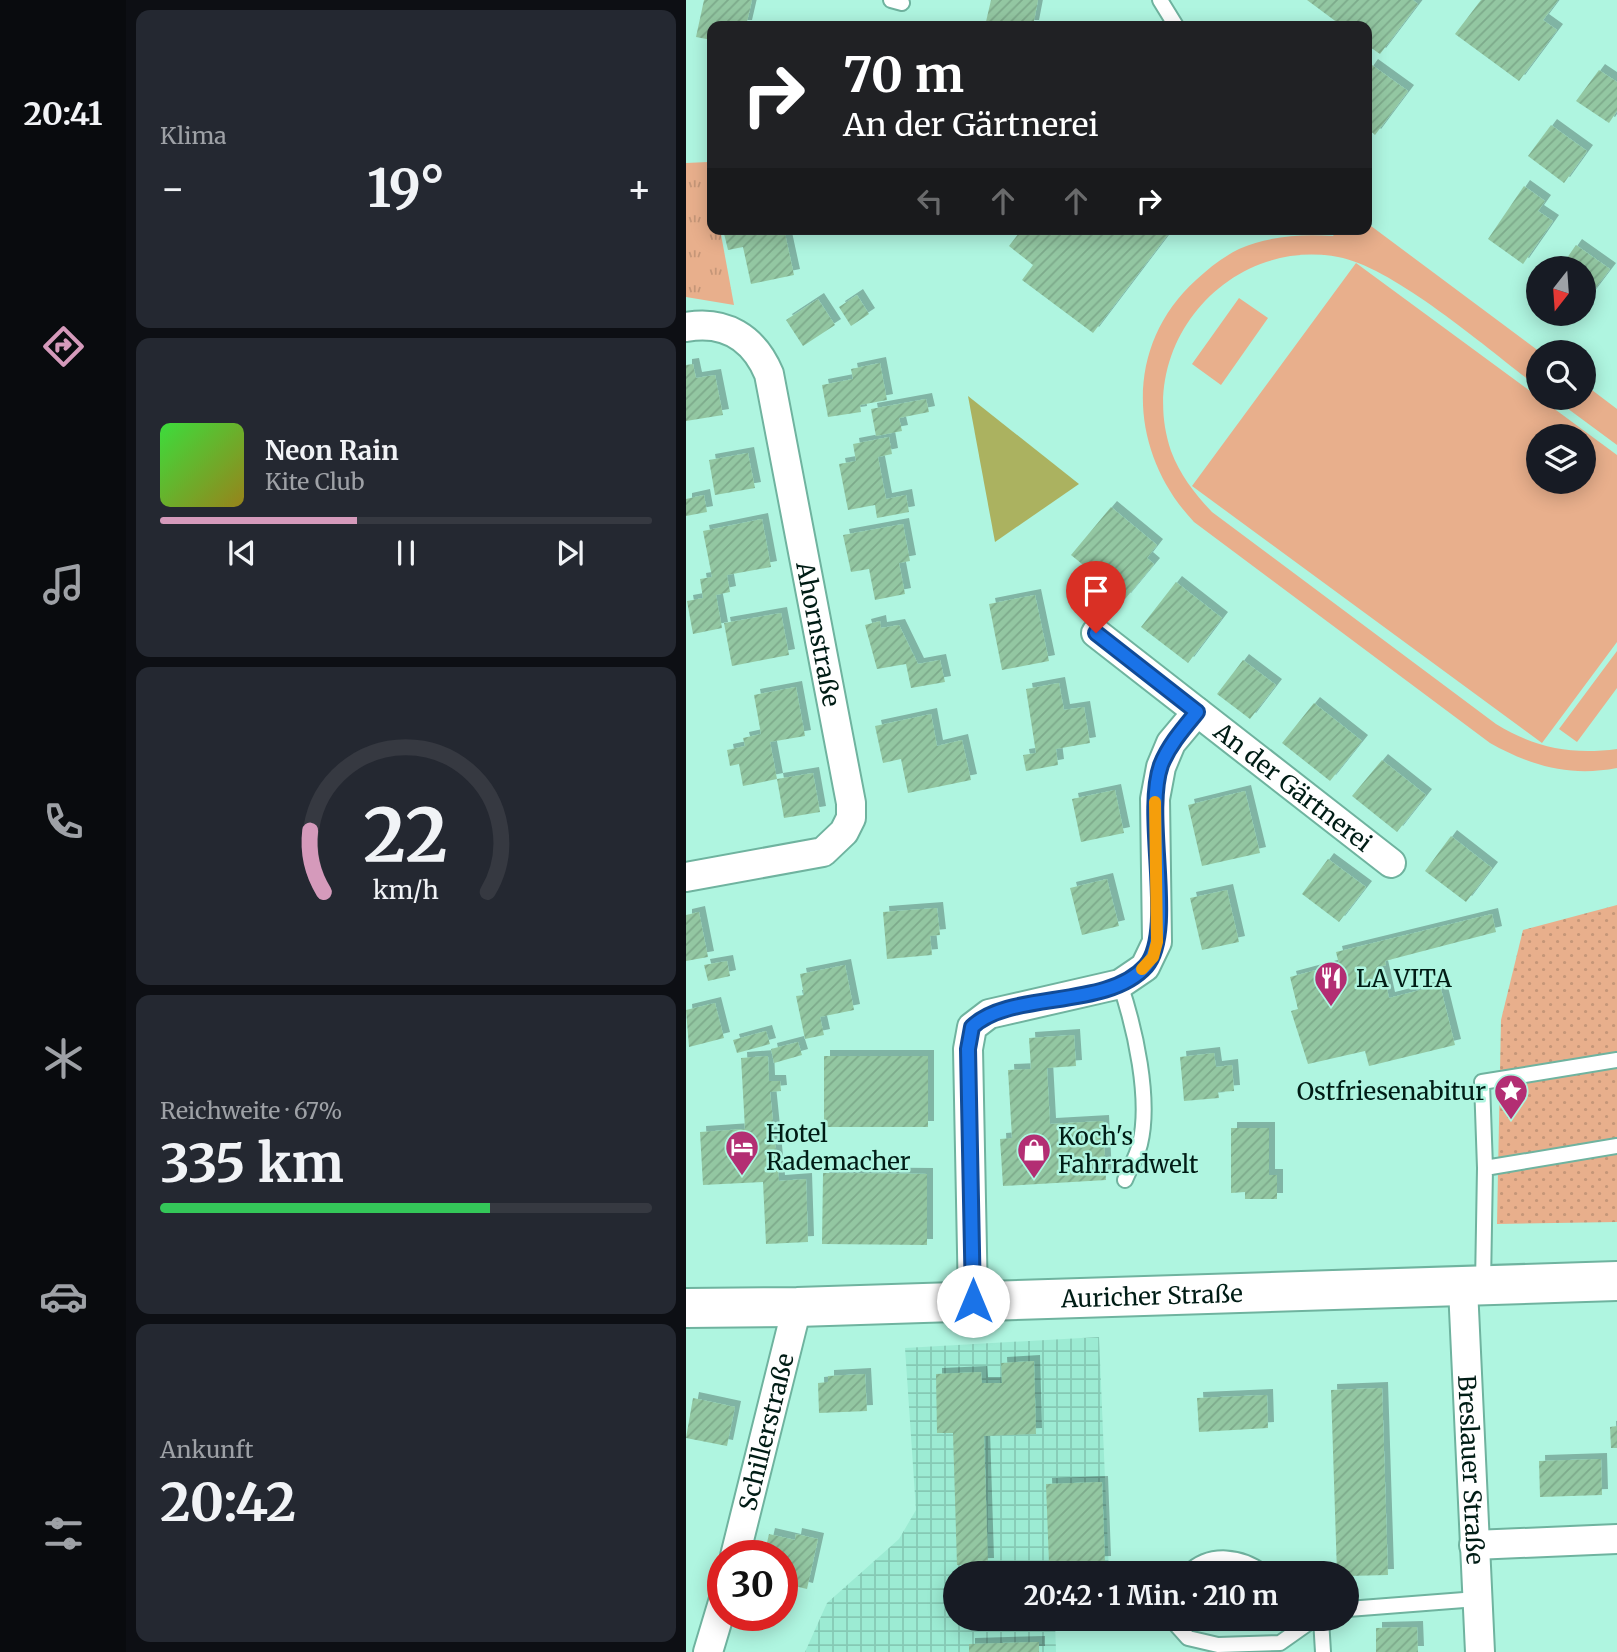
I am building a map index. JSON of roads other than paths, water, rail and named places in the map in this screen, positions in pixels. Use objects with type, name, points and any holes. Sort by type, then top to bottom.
[{"type":"street","name":"Ahornstraße","points":[[686,327],[706,324],[727,328],[745,338],[761,355],[769,374],[851,803],[850,818],[844,832],[823,852],[686,877]]},
{"type":"street","name":"An der Gärtnerei","points":[[1096,633],[1391,863]]},
{"type":"street","name":"An der Gärtnerei","points":[[973,1301],[968,1049],[972,1027],[989,1014],[1120,984],[1145,967],[1157,942],[1155,799],[1161,767],[1171,743],[1197,712]]},
{"type":"street","name":"Auricher Straße","points":[[686,1308],[797,1307],[1617,1281]]},
{"type":"street","name":"Breslauer Straße","points":[[1473,1287],[1474,1545],[1480,1652]]},
{"type":"street","name":"Schillerstraße","points":[[739,1540],[797,1307]]},
{"type":"street","points":[[1474,1545],[1617,1539]]},
{"type":"street","points":[[708,1652],[714,1631]]},
{"type":"lane","points":[[1160,0],[1173,21]]},
{"type":"lane","points":[[1120,984],[1137,1033],[1142,1115],[1140,1144],[1125,1180]]},
{"type":"lane","points":[[1473,1287],[1485,1168],[1482,1082],[1617,1060]]},
{"type":"lane","points":[[1485,1168],[1617,1146]]},
{"type":"lane","points":[[1210,1561],[1216,1558],[1239,1558],[1244,1561]]},
{"type":"lane","points":[[1359,1608],[1477,1599]]},
{"type":"lane","points":[[1182,1631],[1188,1638],[1218,1645],[1280,1643],[1297,1631]]},
{"type":"lane","points":[[1322,1631],[1323,1652]]},
{"type":"place","name":"LA VITA","points":[[1331,1008]]},
{"type":"place","name":"Ostfriesenabitur","points":[[1511,1121]]},
{"type":"place","name":"Hotel Rademacher","points":[[742,1177]]},
{"type":"place","name":"Koch's Fahrradwelt","points":[[1034,1180]]}]
